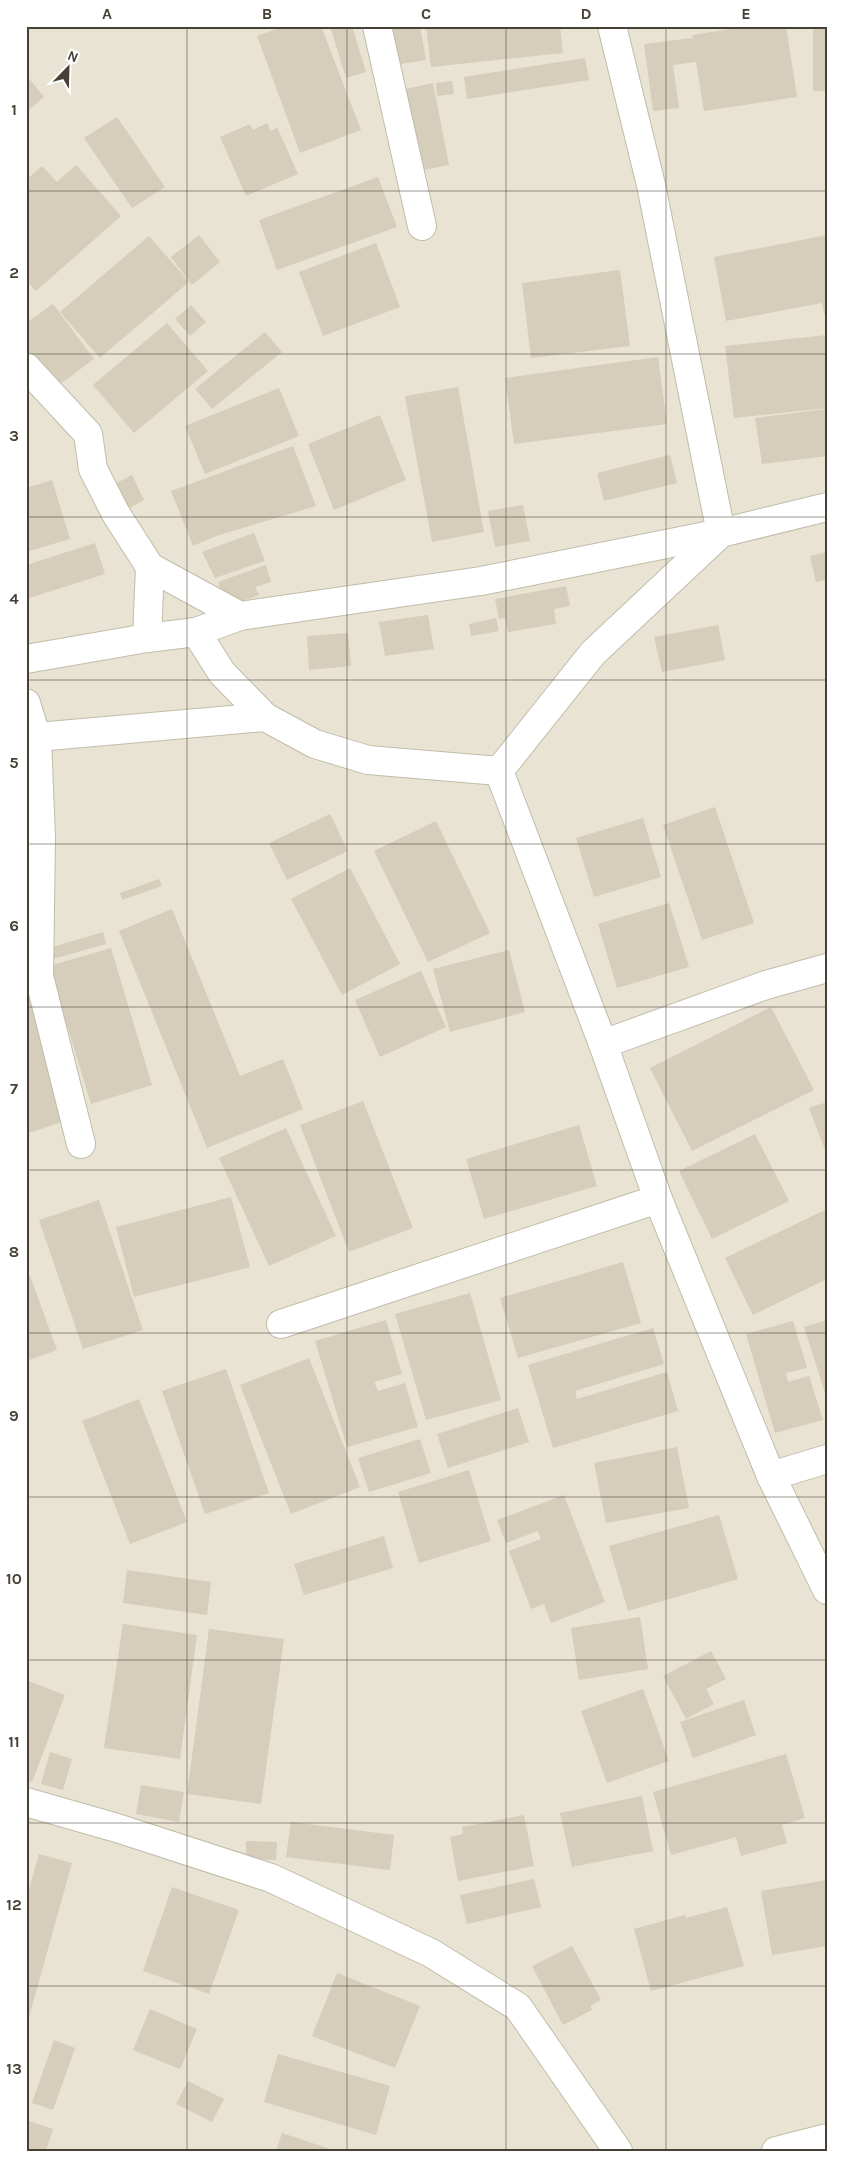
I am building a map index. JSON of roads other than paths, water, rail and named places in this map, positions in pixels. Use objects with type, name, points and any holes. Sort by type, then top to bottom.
[{"type":"street","points":[[377,26],[422,226]]},
{"type":"street","points":[[612,26],[651,185],[721,532]]},
{"type":"street","points":[[26,367],[88,434],[93,469],[116,514],[150,566],[240,616]]},
{"type":"street","points":[[26,659],[147,638],[196,632],[240,616],[481,580],[721,532],[827,507]]},
{"type":"street","points":[[499,771],[593,653],[721,532]]},
{"type":"street","points":[[147,638],[150,566]]},
{"type":"street","points":[[196,632],[222,674],[265,717],[315,744],[368,760],[499,771]]},
{"type":"street","points":[[26,704],[40,838],[39,976],[81,1144]]},
{"type":"street","points":[[31,738],[265,717]]},
{"type":"street","points":[[499,771],[603,1044],[658,1199],[771,1476],[827,1590]]},
{"type":"street","points":[[603,1044],[766,985],[827,968]]},
{"type":"street","points":[[281,1324],[658,1199]]},
{"type":"street","points":[[771,1476],[827,1459]]},
{"type":"street","points":[[26,1802],[118,1828],[271,1878],[431,1953],[518,2007],[618,2151]]},
{"type":"street","points":[[776,2151],[827,2138]]}]
